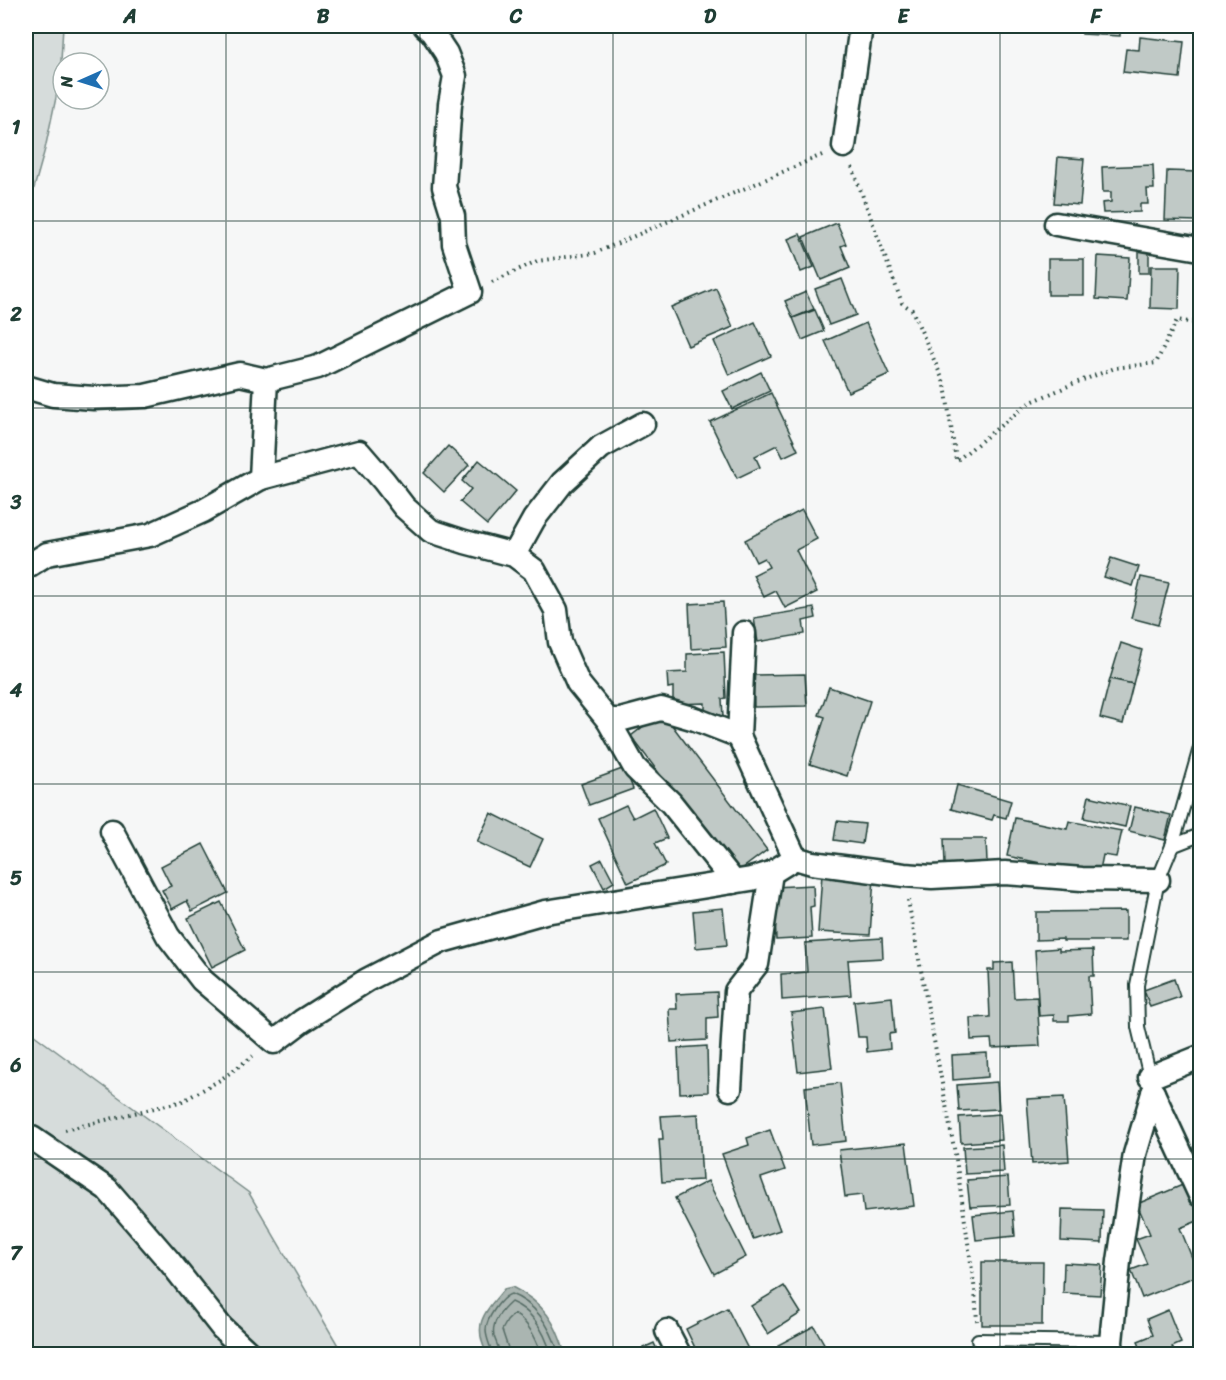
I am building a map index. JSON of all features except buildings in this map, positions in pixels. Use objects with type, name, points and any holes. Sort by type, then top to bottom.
[{"type":"street","points":[[26,387],[53,395],[94,398],[145,396],[240,375],[266,380],[318,367],[470,292],[454,244],[453,216],[444,187],[450,104],[455,76],[446,53],[432,32],[425,26]]},
{"type":"street","points":[[844,146],[861,26]]},
{"type":"street","points":[[1056,224],[1200,249]]},
{"type":"street","points":[[261,478],[266,380]]},
{"type":"street","points":[[514,555],[534,519],[562,483],[602,447],[643,424]]},
{"type":"street","points":[[26,567],[47,554],[150,535],[202,511],[261,478],[359,452],[404,507],[431,531],[514,555],[534,570],[556,609],[560,642],[578,683],[608,720],[635,768],[671,803],[734,882]]},
{"type":"street","points":[[744,633],[739,736],[795,858]]},
{"type":"street","points":[[608,720],[620,720],[660,709],[695,719],[739,736]]},
{"type":"street","points":[[112,831],[168,936],[202,980],[274,1042],[302,1021],[367,980],[442,941],[545,912],[751,879],[771,873],[795,858],[812,863],[932,877],[1005,873],[1083,879],[1158,880]]},
{"type":"street","points":[[730,1089],[736,991],[757,964],[771,873]]},
{"type":"street","points":[[1112,1348],[1119,1261],[1135,1154],[1152,1085],[1200,1057]]},
{"type":"street","points":[[1152,1085],[1200,1195]]},
{"type":"street","points":[[29,1138],[107,1189],[170,1262],[222,1328],[250,1354]]},
{"type":"street","points":[[668,1331],[679,1354]]},
{"type":"lane","points":[[1152,1085],[1138,1027],[1137,985],[1158,880],[1172,846],[1200,748]]},
{"type":"lane","points":[[1172,846],[1200,835]]},
{"type":"lane","points":[[978,1340],[1112,1348]]},
{"type":"path","points":[[470,292],[537,261],[595,253],[844,146],[902,303],[912,310],[945,385],[956,461],[1029,403],[1075,382],[1115,368],[1156,363],[1178,320],[1200,324]]},
{"type":"path","points":[[904,875],[956,1159],[975,1291],[978,1340]]},
{"type":"path","points":[[29,1138],[183,1101],[220,1080],[274,1042]]},
{"type":"shaded area","points":[[26,26],[63,26],[62,51],[51,51],[51,111],[53,111],[33,192],[26,207]]},
{"type":"shaded area","points":[[26,1029],[249,1193],[343,1354],[26,1354]]},
{"type":"water","points":[[512,1287],[533,1300],[547,1314],[565,1354],[487,1354],[481,1335],[482,1319],[504,1289]]}]
